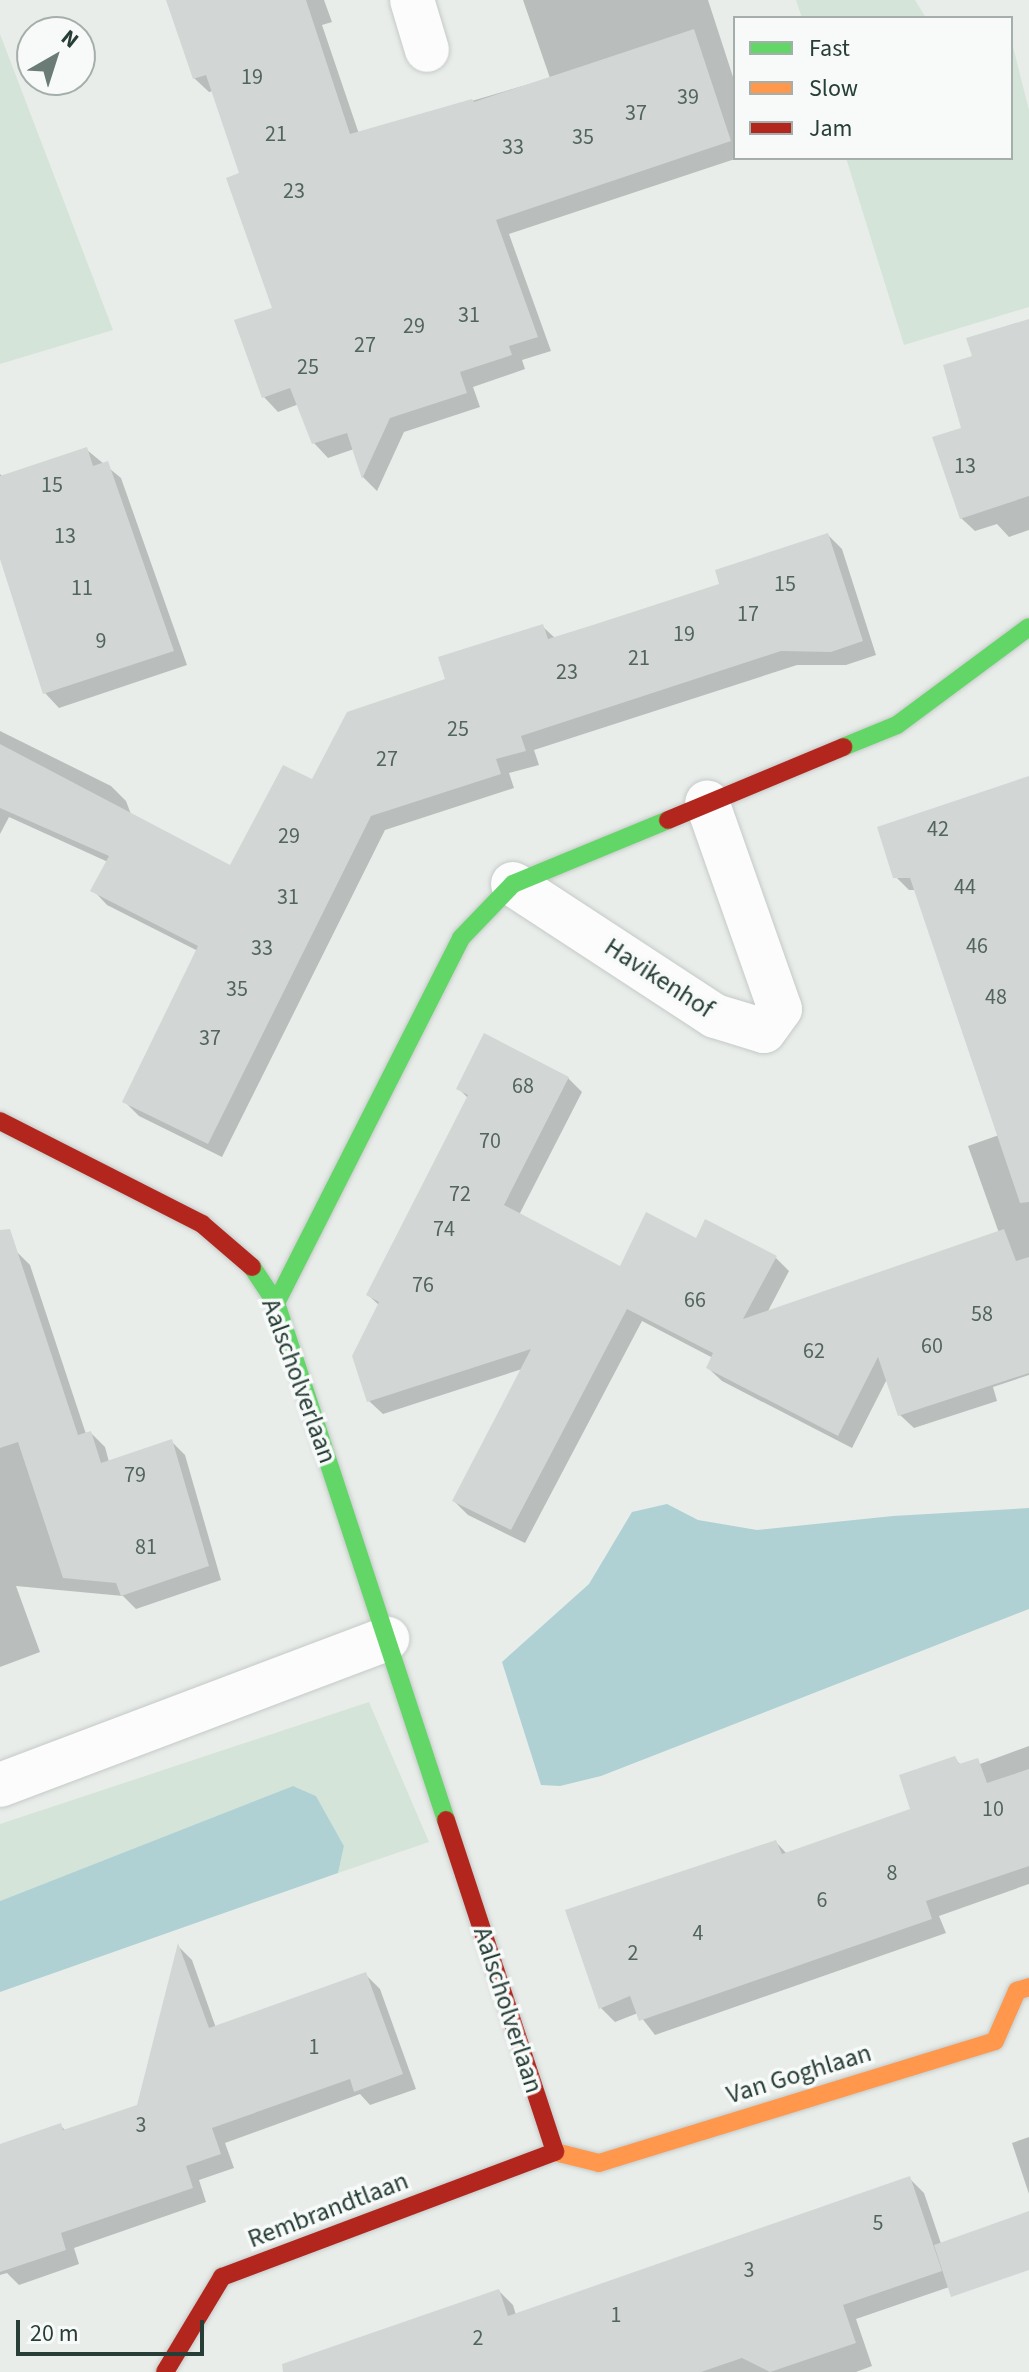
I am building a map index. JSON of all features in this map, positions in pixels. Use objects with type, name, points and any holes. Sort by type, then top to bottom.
[{"type":"street","points":[[412,0],[427,50]]},
{"type":"street","points":[[276,1303],[461,938],[513,884],[897,725],[1029,627]]},
{"type":"street","name":"Havikenhof","points":[[513,884],[715,1016],[764,1031],[780,1009],[707,802]]},
{"type":"street","name":"Aalscholverlaan","points":[[0,1121],[202,1224],[247,1259],[276,1303],[555,2152]]},
{"type":"street","points":[[0,1785],[387,1639]]},
{"type":"street","name":"Van Goghlaan","points":[[555,2152],[599,2163],[995,2041],[1017,1991],[1029,1987]]},
{"type":"street","name":"Rembrandtlaan","points":[[165,2372],[222,2277],[555,2152]]},
{"type":"green space","points":[[796,0],[915,0],[925,16],[801,16]]},
{"type":"green space","points":[[0,34],[16,76],[16,96],[24,96],[113,330],[0,364]]},
{"type":"green space","points":[[1013,47],[1029,110],[1029,307],[904,345],[847,160],[1013,160]]},
{"type":"green space","points":[[369,1702],[429,1842],[338,1873],[344,1846],[316,1796],[293,1786],[0,1901],[0,1824]]},
{"type":"water","points":[[667,1504],[698,1520],[757,1530],[893,1516],[1029,1508],[1029,1609],[601,1776],[560,1786],[541,1785],[502,1662],[589,1584],[632,1512]]},
{"type":"water","points":[[293,1786],[316,1796],[344,1846],[338,1873],[0,1992],[0,1901]]},
{"type":"building","points":[[166,0],[306,0],[350,134],[472,99],[474,102],[694,29],[731,141],[496,220],[538,337],[509,346],[512,355],[460,372],[467,393],[390,418],[362,479],[347,433],[312,444],[290,388],[262,398],[234,320],[272,308],[226,178],[239,173],[206,75],[193,79]]},
{"type":"building","points":[[1029,319],[1029,496],[960,519],[932,437],[961,428],[943,365],[972,356],[966,338]]},
{"type":"building","points":[[87,447],[93,466],[108,461],[174,651],[43,694],[0,559],[0,476]]},
{"type":"building","points":[[828,533],[863,641],[831,652],[781,651],[521,736],[526,751],[496,759],[501,774],[371,816],[208,1144],[122,1102],[198,946],[90,891],[109,856],[0,808],[0,744],[230,865],[283,765],[312,779],[347,712],[445,679],[438,657],[543,624],[548,639],[596,624],[719,584],[715,570]]},
{"type":"building","points":[[1029,776],[1029,1202],[1020,1203],[910,878],[893,878],[877,827]]},
{"type":"building","points":[[484,1033],[569,1077],[504,1205],[620,1266],[646,1212],[696,1238],[705,1219],[777,1256],[743,1319],[1004,1229],[1016,1261],[1029,1257],[1029,1373],[898,1416],[878,1357],[838,1436],[706,1368],[713,1353],[627,1309],[511,1530],[452,1501],[531,1349],[367,1402],[352,1356],[379,1302],[366,1295],[468,1095],[456,1089]]},
{"type":"building","points":[[10,1229],[78,1435],[91,1431],[101,1463],[172,1439],[209,1566],[121,1596],[116,1583],[63,1578],[18,1442],[0,1448],[0,1230]]},
{"type":"building","points":[[955,1756],[959,1764],[978,1758],[987,1783],[1029,1769],[1029,1866],[926,1901],[932,1919],[639,2021],[630,1996],[599,2009],[565,1910],[776,1840],[782,1854],[910,1809],[899,1775]]},
{"type":"building","points":[[178,1943],[209,2028],[366,1972],[403,2074],[354,2092],[350,2079],[212,2128],[221,2154],[186,2166],[193,2188],[61,2233],[66,2250],[0,2272],[0,2144],[61,2123],[63,2130],[137,2105]]},
{"type":"building","points":[[910,2176],[942,2271],[843,2305],[856,2343],[770,2372],[742,2358],[701,2372],[283,2372],[282,2364],[499,2289],[508,2316]]},
{"type":"building","points":[[1029,2211],[1029,2270],[951,2297],[934,2245]]},
{"type":"traffic: fast","points":[[843,747],[897,725],[1029,627]]},
{"type":"traffic: fast","points":[[276,1303],[461,938],[513,884],[668,820]]},
{"type":"traffic: fast","points":[[252,1267],[276,1303],[446,1820]]},
{"type":"traffic: slow","points":[[555,2152],[599,2163],[995,2041],[1017,1991],[1029,1987]]},
{"type":"traffic: jam","points":[[668,820],[843,747]]},
{"type":"traffic: jam","points":[[0,1121],[202,1224],[252,1267]]},
{"type":"traffic: jam","points":[[446,1820],[555,2152]]},
{"type":"traffic: jam","points":[[165,2372],[222,2277],[555,2152]]}]
